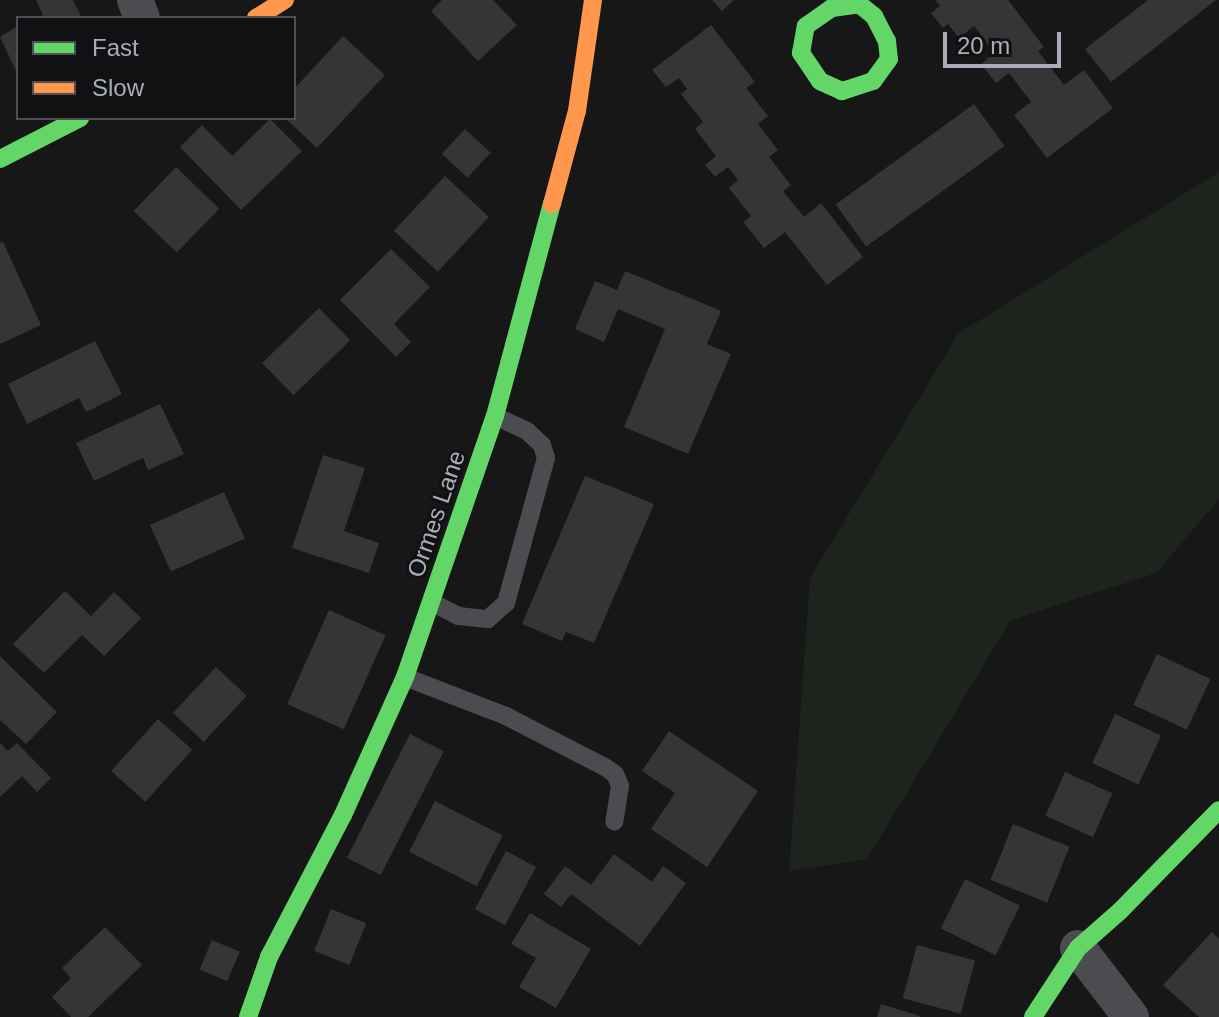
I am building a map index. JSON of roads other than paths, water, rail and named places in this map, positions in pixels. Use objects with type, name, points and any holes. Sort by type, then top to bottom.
[{"type":"street","points":[[259,16],[285,0]]},
{"type":"street","name":"Ormes Lane","points":[[248,1017],[269,957],[343,815],[405,677],[495,416],[577,111],[593,0]]},
{"type":"street","points":[[860,2],[874,16],[887,41],[889,59],[873,81],[842,91],[820,81],[801,53],[806,26],[832,8],[860,2]]},
{"type":"street","points":[[0,159],[76,120]]},
{"type":"street","points":[[1033,1017],[1078,948],[1120,911],[1219,810]]},
{"type":"street","points":[[1078,948],[1131,1017]]},
{"type":"lane","points":[[431,602],[458,616],[488,619],[506,603],[546,458],[542,445],[527,431],[495,416]]},
{"type":"lane","points":[[405,677],[456,700],[506,716],[605,767],[615,774],[620,786],[614,822]]}]
